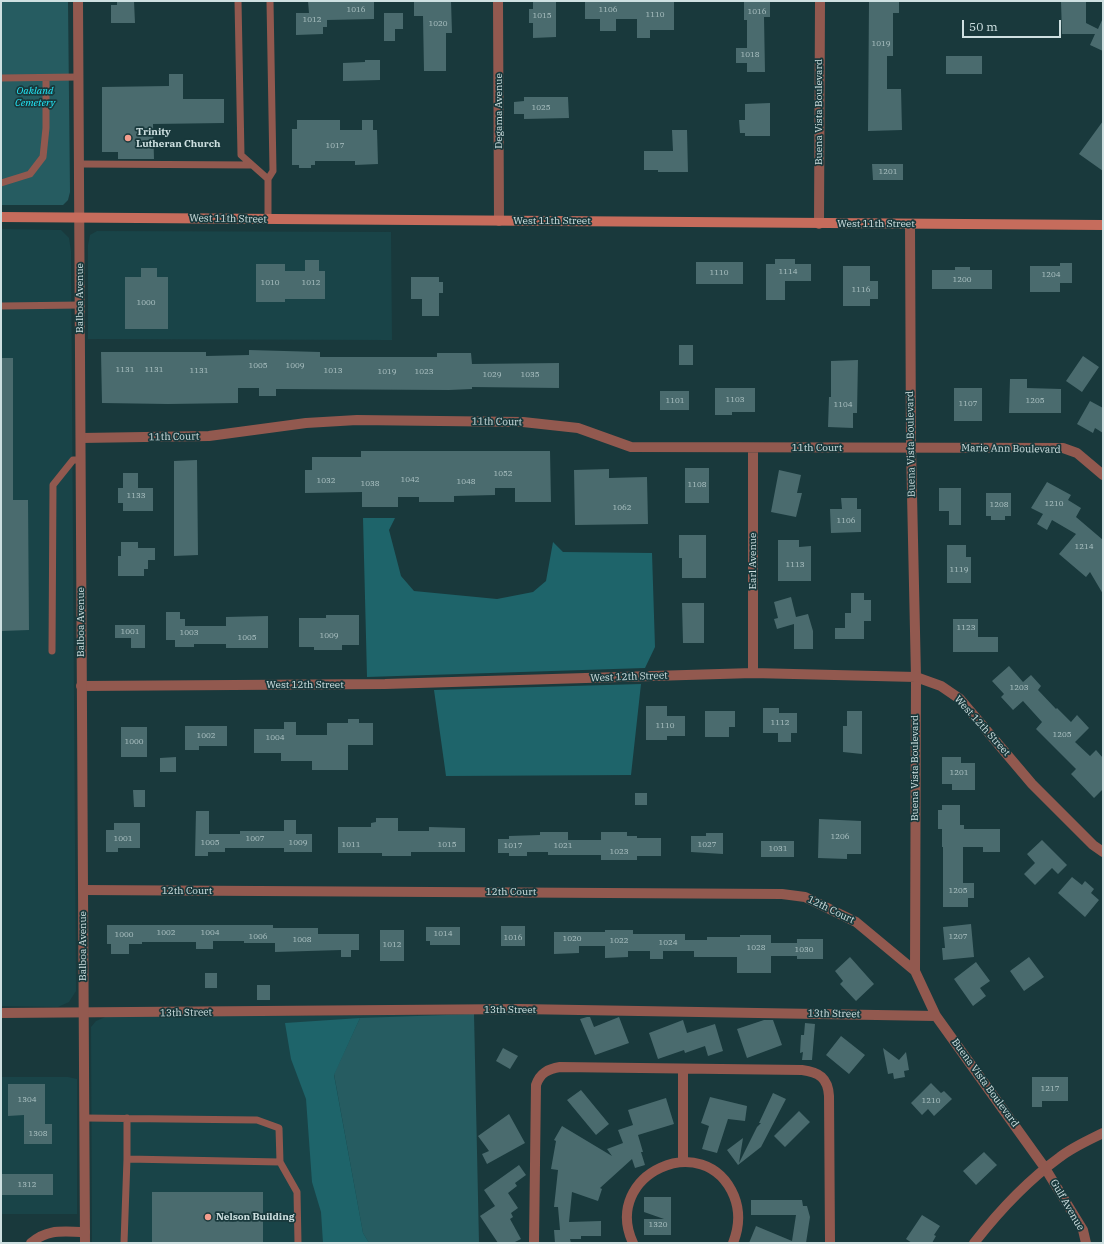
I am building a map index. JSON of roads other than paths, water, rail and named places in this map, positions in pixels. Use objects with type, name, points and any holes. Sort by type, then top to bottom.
[{"type":"main road","name":"West 11th Street","points":[[1,217],[1103,225]]},
{"type":"street","name":"Balboa Avenue","points":[[78,1],[83,890],[86,1118],[85,1243]]},
{"type":"street","name":"Degama Avenue","points":[[498,1],[499,221]]},
{"type":"street","name":"Buena Vista Boulevard","points":[[818,224],[820,1]]},
{"type":"street","name":"Buena Vista Boulevard","points":[[910,224],[910,448],[916,677],[914,971],[936,1016],[1045,1168]]},
{"type":"street","name":"11th Court","points":[[80,438],[208,436],[306,423],[357,420],[523,422],[578,428],[631,447],[753,449],[910,448]]},
{"type":"street","name":"Marie Ann Boulevard","points":[[910,448],[1063,448],[1078,454],[1103,474]]},
{"type":"street","name":"Earl Avenue","points":[[753,449],[753,673]]},
{"type":"street","name":"West 12th Street","points":[[82,686],[385,684],[753,673],[916,677],[941,686],[960,699],[1032,784],[1103,852]]},
{"type":"street","name":"12th Court","points":[[83,890],[782,894],[805,897],[856,922],[914,971]]},
{"type":"street","name":"13th Street","points":[[1,1013],[84,1014],[520,1009],[936,1016]]},
{"type":"street","points":[[534,1243],[536,1090],[541,1074],[547,1070],[560,1067],[802,1070],[815,1072],[824,1079],[829,1088],[830,1243]]},
{"type":"street","points":[[683,1162],[684,1069]]},
{"type":"street","points":[[974,1243],[999,1212],[1045,1168],[1061,1156],[1103,1133]]},
{"type":"street","points":[[633,1243],[626,1220],[628,1201],[640,1181],[656,1169],[666,1165],[683,1162],[699,1164],[714,1170],[722,1177],[732,1192],[738,1208],[738,1217],[732,1243]]},
{"type":"street","name":"Gulf Avenue","points":[[1045,1168],[1083,1230],[1086,1243]]},
{"type":"street","points":[[31,1243],[39,1236],[46,1233],[85,1232]]},
{"type":"lane","points":[[238,1],[241,155],[268,178]]},
{"type":"lane","points":[[268,219],[268,178],[273,171],[270,1]]},
{"type":"lane","points":[[1,78],[78,77]]},
{"type":"lane","points":[[1,183],[30,174],[43,157],[46,128],[46,78]]},
{"type":"lane","points":[[80,164],[252,165]]},
{"type":"lane","points":[[1,306],[80,306]]},
{"type":"lane","points":[[52,651],[53,485],[73,460],[80,460]]},
{"type":"lane","points":[[86,1118],[257,1120],[279,1128],[280,1162],[297,1192],[298,1243]]},
{"type":"lane","points":[[124,1243],[127,1118]]},
{"type":"lane","points":[[127,1159],[280,1162]]},
{"type":"place","name":"Trinity Lutheran Church","points":[[128,138]]},
{"type":"place","name":"Nelson Building","points":[[208,1217]]},
{"type":"park label","name":"Oakland Cemetery","points":[[35,96]]}]
